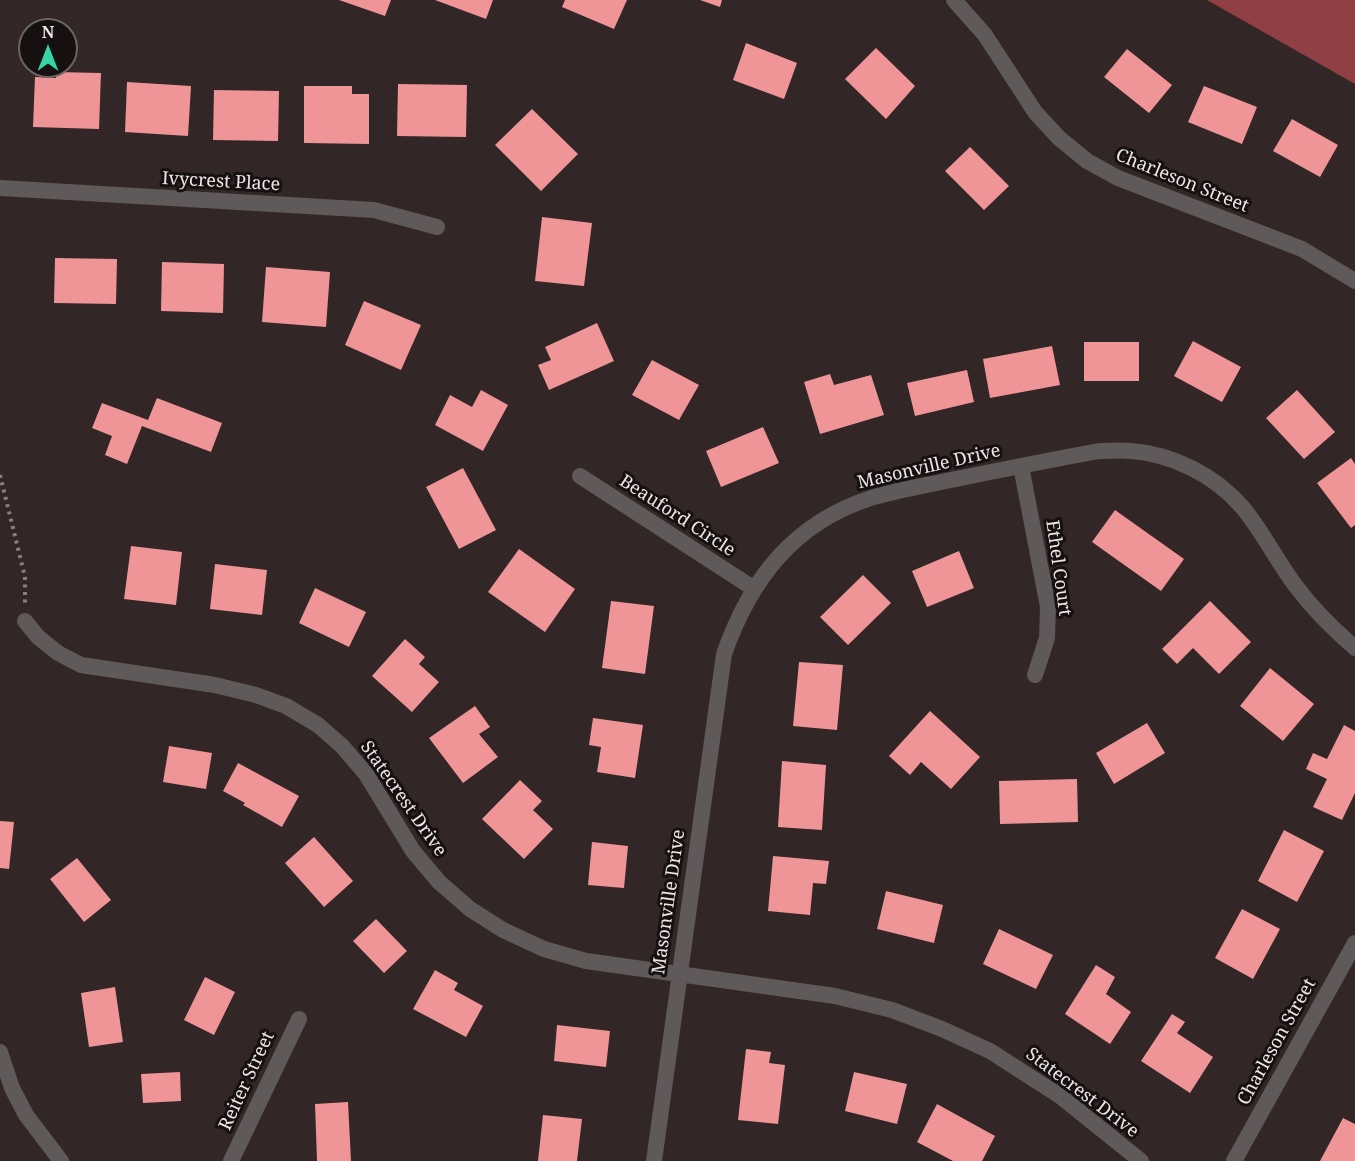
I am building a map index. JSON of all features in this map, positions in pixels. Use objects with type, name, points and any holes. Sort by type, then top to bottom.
[{"type":"street","name":"Charleson Street","points":[[954,0],[985,34],[1035,112],[1059,138],[1087,161],[1118,178],[1302,249],[1355,281]]},
{"type":"street","name":"Ivycrest Place","points":[[0,188],[374,210],[437,227]]},
{"type":"street","name":"Masonville Drive","points":[[654,1161],[724,654],[735,621],[753,588],[777,557],[804,533],[834,514],[869,499],[894,492],[1099,451],[1131,451],[1162,456],[1193,469],[1220,486],[1242,507],[1294,584],[1328,624],[1355,648]]},
{"type":"street","name":"Ethel Court","points":[[1021,466],[1048,607],[1047,638],[1035,675]]},
{"type":"street","name":"Beauford Circle","points":[[580,476],[753,588]]},
{"type":"street","name":"Statecrest Drive","points":[[25,621],[38,637],[58,653],[81,665],[215,685],[256,695],[286,706],[318,725],[342,746],[366,774],[413,851],[439,882],[470,909],[503,930],[544,949],[586,961],[836,996],[892,1010],[990,1051],[1038,1080],[1141,1161]]},
{"type":"street","name":"Charleson Street","points":[[1234,1161],[1355,943]]},
{"type":"street","name":"Reiter Street","points":[[231,1161],[299,1018]]},
{"type":"street","points":[[0,1052],[12,1088],[26,1115],[61,1161]]},
{"type":"path","points":[[0,475],[25,577],[25,621]]},
{"type":"shaded area","points":[[1207,0],[1355,0],[1355,84]]},
{"type":"building","points":[[339,0],[391,0],[385,16]]},
{"type":"building","points":[[435,0],[493,0],[486,19]]},
{"type":"building","points":[[565,0],[627,0],[614,29],[562,7]]},
{"type":"building","points":[[700,0],[722,0],[720,7]]},
{"type":"building","points":[[746,43],[797,63],[784,99],[733,80]]},
{"type":"building","points":[[876,48],[915,86],[886,119],[845,79]]},
{"type":"building","points":[[1127,49],[1172,85],[1149,113],[1104,77]]},
{"type":"building","points":[[78,72],[101,73],[99,129],[33,127],[35,78],[78,78]]},
{"type":"building","points":[[127,82],[191,86],[188,136],[125,132]]},
{"type":"building","points":[[398,84],[467,85],[466,137],[397,136]]},
{"type":"building","points":[[304,86],[352,86],[352,94],[369,94],[369,144],[304,143]]},
{"type":"building","points":[[1204,86],[1257,107],[1242,144],[1188,122]]},
{"type":"building","points":[[214,90],[279,91],[278,141],[213,140]]},
{"type":"building","points":[[532,109],[578,154],[541,191],[495,145]]},
{"type":"building","points":[[1292,119],[1338,145],[1320,177],[1273,151]]},
{"type":"building","points":[[970,147],[1009,186],[984,210],[945,171]]},
{"type":"building","points":[[542,217],[592,223],[584,286],[535,281]]},
{"type":"building","points":[[55,258],[117,259],[116,304],[54,303]]},
{"type":"building","points":[[162,262],[224,264],[223,313],[161,311]]},
{"type":"building","points":[[266,267],[330,272],[326,327],[262,322]]},
{"type":"building","points":[[364,301],[421,325],[401,370],[345,345]]},
{"type":"building","points":[[597,323],[614,361],[549,390],[538,365],[551,360],[545,347]]},
{"type":"building","points":[[1193,341],[1241,367],[1222,402],[1174,376]]},
{"type":"building","points":[[1084,342],[1139,342],[1139,381],[1084,381]]},
{"type":"building","points":[[1052,346],[1060,385],[990,398],[983,359]]},
{"type":"building","points":[[652,360],[699,385],[679,420],[632,395]]},
{"type":"building","points":[[967,370],[974,402],[915,416],[907,383]]},
{"type":"building","points":[[830,374],[834,385],[871,375],[884,415],[820,434],[804,382]]},
{"type":"building","points":[[481,390],[508,405],[483,451],[435,425],[450,395],[472,407]]},
{"type":"building","points":[[1297,390],[1335,432],[1304,459],[1266,418]]},
{"type":"building","points":[[157,398],[222,423],[211,452],[142,426],[127,464],[105,455],[112,436],[92,428],[102,403],[148,420]]},
{"type":"building","points":[[763,427],[779,463],[721,487],[706,451]]},
{"type":"building","points":[[1351,458],[1355,464],[1355,525],[1351,528],[1317,483]]},
{"type":"building","points":[[463,468],[496,530],[459,549],[426,487]]},
{"type":"building","points":[[1115,510],[1184,559],[1161,591],[1092,542]]},
{"type":"building","points":[[131,546],[182,552],[176,605],[124,599]]},
{"type":"building","points":[[519,549],[575,589],[545,632],[488,592]]},
{"type":"building","points":[[959,551],[974,588],[927,607],[912,571]]},
{"type":"building","points":[[215,564],[267,570],[262,615],[210,609]]},
{"type":"building","points":[[863,575],[891,603],[848,645],[820,617]]},
{"type":"building","points":[[315,588],[366,612],[349,647],[299,623]]},
{"type":"building","points":[[611,601],[654,606],[645,674],[602,668]]},
{"type":"building","points":[[1210,601],[1251,642],[1219,674],[1193,648],[1177,664],[1162,649]]},
{"type":"building","points":[[405,639],[425,657],[419,664],[439,682],[412,712],[372,676]]},
{"type":"building","points":[[799,662],[843,665],[837,730],[793,726]]},
{"type":"building","points":[[1270,668],[1314,704],[1283,741],[1240,706]]},
{"type":"building","points":[[475,706],[490,727],[479,734],[498,757],[463,783],[429,738]]},
{"type":"building","points":[[930,711],[980,757],[951,789],[921,762],[910,775],[889,756]]},
{"type":"building","points":[[593,718],[643,725],[635,778],[597,772],[601,747],[589,745]]},
{"type":"building","points":[[1147,723],[1165,753],[1114,784],[1096,753]]},
{"type":"building","points":[[1344,725],[1355,731],[1355,793],[1342,820],[1313,807],[1327,779],[1306,769],[1313,753],[1327,759]]},
{"type":"building","points":[[169,746],[212,753],[206,789],[163,782]]},
{"type":"building","points":[[782,761],[826,765],[822,830],[778,827]]},
{"type":"building","points":[[238,763],[299,796],[282,827],[223,791]]},
{"type":"building","points":[[1077,779],[1078,822],[1000,824],[999,781]]},
{"type":"building","points":[[520,780],[542,801],[533,810],[553,829],[524,859],[482,819]]},
{"type":"building","points":[[0,821],[14,822],[9,869],[0,868]]},
{"type":"building","points":[[1284,830],[1324,851],[1297,902],[1258,881]]},
{"type":"building","points":[[314,837],[353,881],[324,907],[285,863]]},
{"type":"building","points":[[592,842],[628,846],[624,888],[588,885]]},
{"type":"building","points":[[773,856],[829,861],[826,884],[813,883],[810,915],[768,911]]},
{"type":"building","points":[[77,858],[111,900],[84,922],[50,879]]},
{"type":"building","points":[[886,891],[943,905],[934,943],[877,929]]},
{"type":"building","points":[[1242,909],[1280,929],[1253,979],[1215,958]]},
{"type":"building","points":[[376,919],[407,951],[384,973],[353,941]]},
{"type":"building","points":[[999,929],[1053,955],[1036,989],[983,964]]},
{"type":"building","points":[[1096,965],[1115,977],[1106,994],[1131,1012],[1110,1044],[1065,1014]]},
{"type":"building","points":[[435,970],[458,983],[454,990],[483,1006],[466,1037],[413,1009]]},
{"type":"building","points":[[205,977],[235,992],[214,1035],[184,1020]]},
{"type":"building","points":[[115,987],[123,1042],[89,1047],[81,993]]},
{"type":"building","points":[[1172,1014],[1185,1022],[1177,1033],[1213,1057],[1190,1093],[1141,1061]]},
{"type":"building","points":[[557,1025],[610,1031],[606,1067],[554,1061]]},
{"type":"building","points":[[746,1049],[771,1052],[769,1063],[785,1065],[778,1124],[738,1120]]},
{"type":"building","points":[[180,1072],[181,1101],[143,1103],[141,1074]]},
{"type":"building","points":[[854,1072],[907,1084],[897,1124],[845,1111]]},
{"type":"building","points":[[348,1102],[351,1161],[317,1161],[315,1104]]},
{"type":"building","points":[[937,1104],[995,1136],[982,1161],[953,1161],[917,1142]]},
{"type":"building","points":[[543,1115],[582,1119],[577,1161],[538,1161]]},
{"type":"building","points":[[1343,1118],[1355,1124],[1355,1161],[1320,1161]]}]
